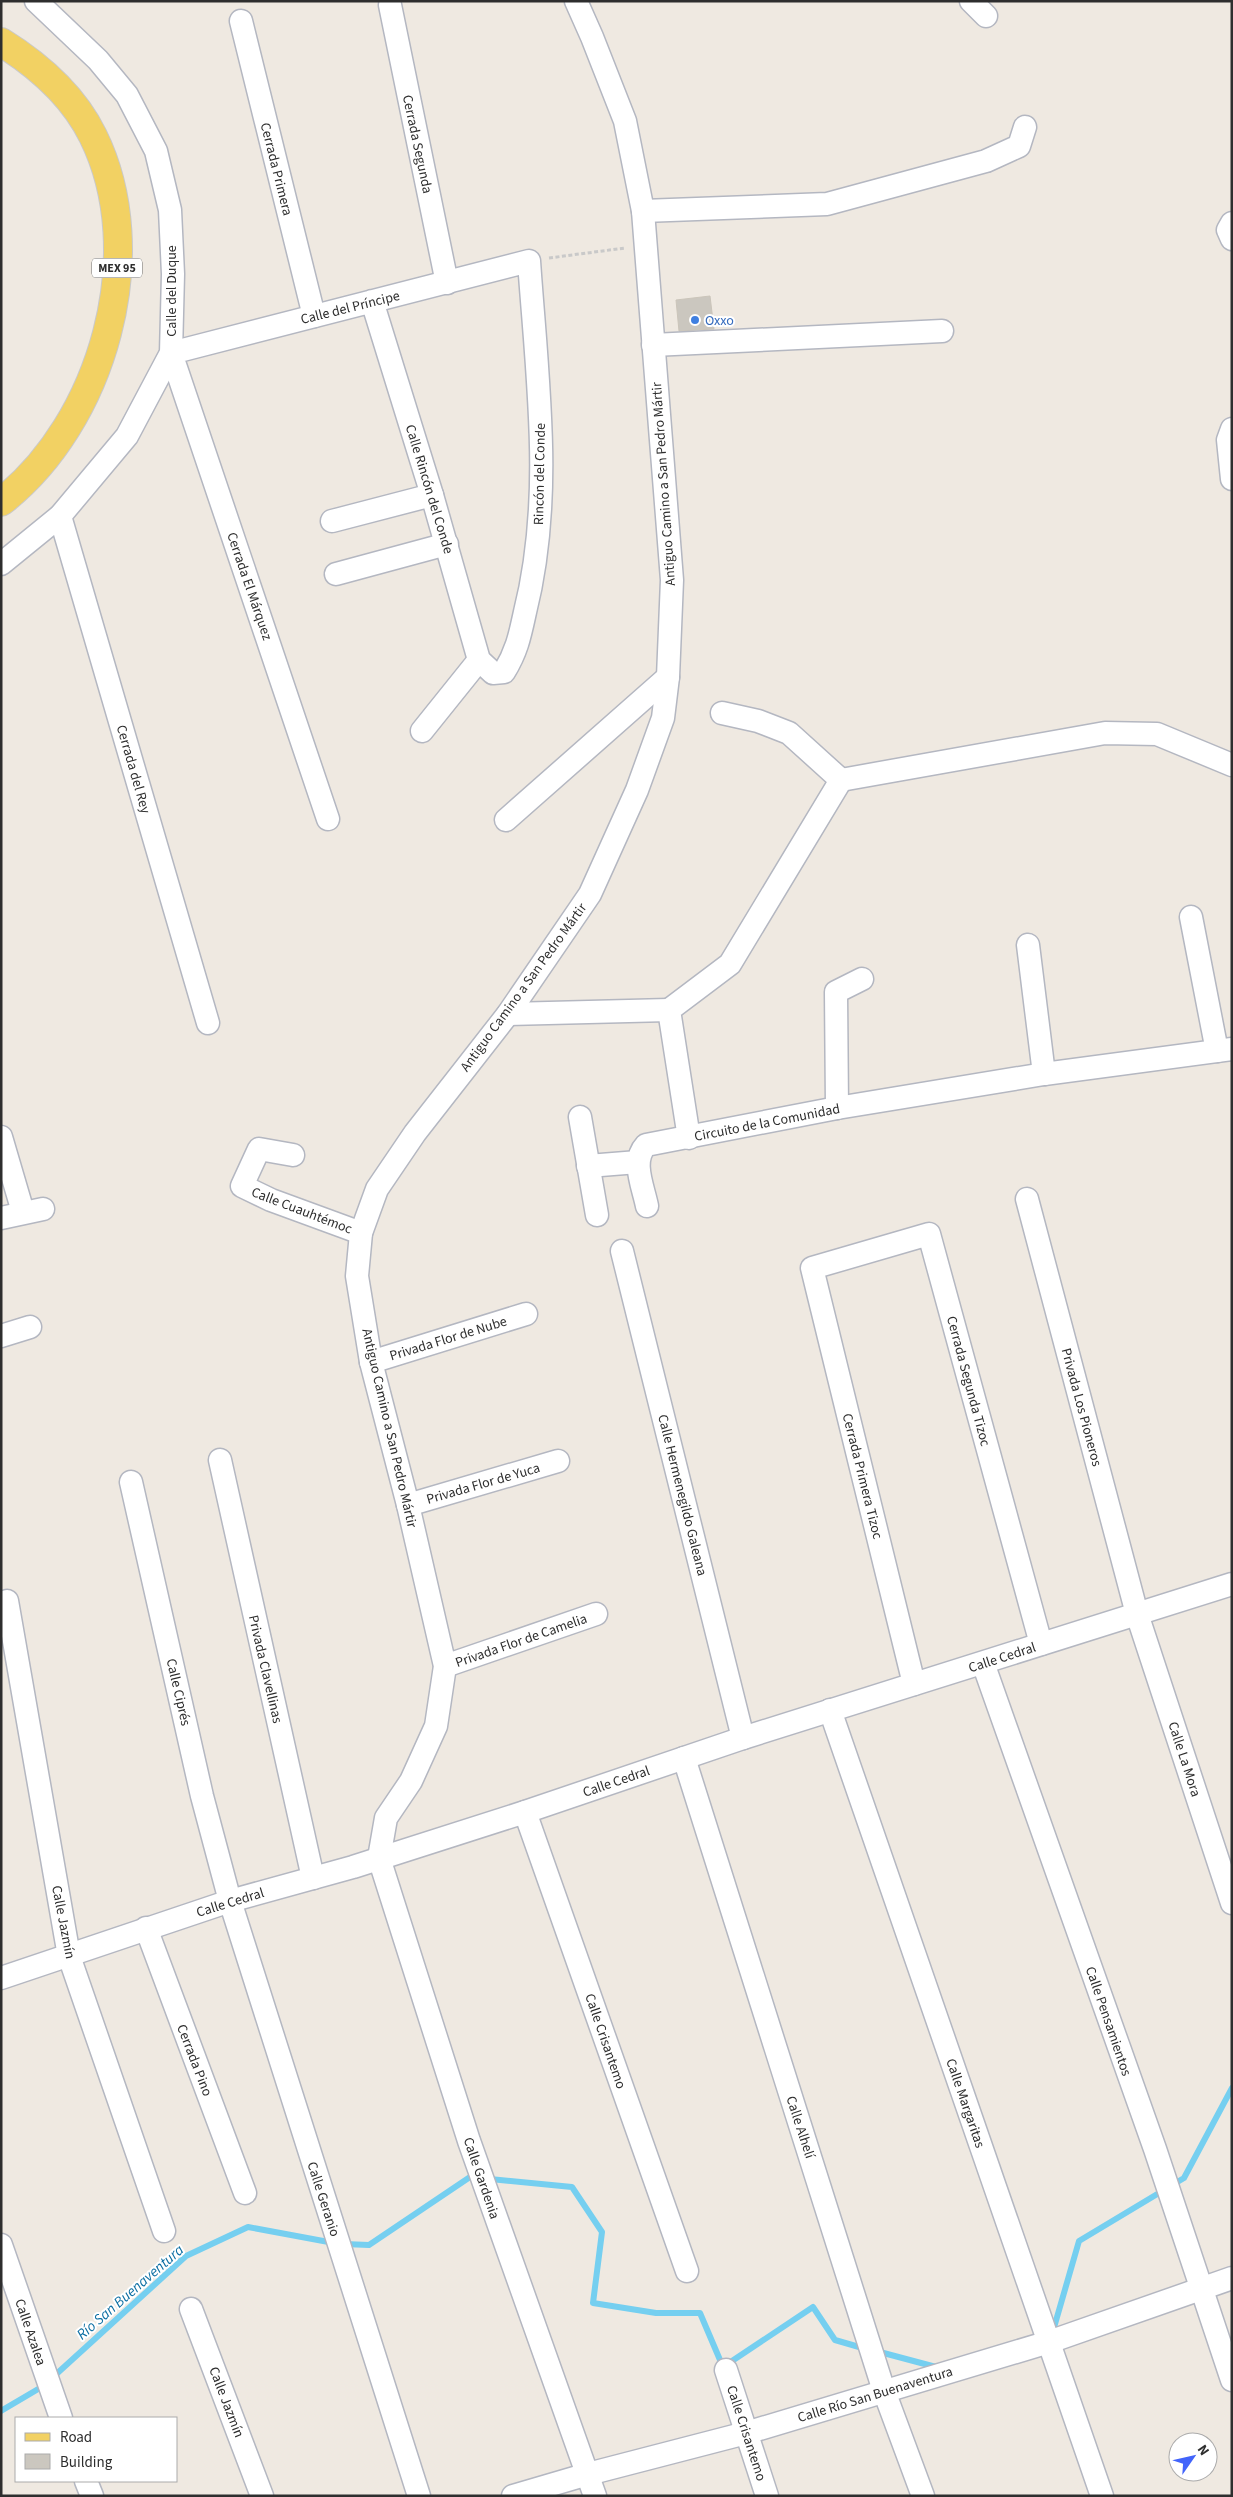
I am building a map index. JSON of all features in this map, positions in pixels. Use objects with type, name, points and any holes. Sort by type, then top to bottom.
[{"type":"main road","name":"MEX 95","points":[[1,42],[45,74],[70,101],[93,135],[113,186],[119,251],[110,331],[81,406],[54,449],[21,487],[1,502]]},
{"type":"street","name":"Calle del Duque","points":[[1,564],[60,516],[127,436],[171,353],[173,274],[170,210],[156,150],[127,95],[98,60],[36,1]]},
{"type":"street","name":"Antiguo Camino a San Pedro Mártir","points":[[379,1858],[386,1818],[411,1781],[436,1726],[445,1666],[408,1505],[371,1362],[357,1276],[361,1233],[377,1189],[415,1134],[508,1014],[590,894],[637,790],[663,718],[668,677],[672,580],[652,346],[643,211],[625,121],[592,36],[576,1]]},
{"type":"street","name":"Cerrada Segunda","points":[[390,5],[447,283]]},
{"type":"street","name":"Cerrada Primera","points":[[241,21],[314,316]]},
{"type":"street","points":[[643,211],[828,204],[986,161],[1019,146],[1025,127]]},
{"type":"street","points":[[1232,223],[1228,230],[1232,239]]},
{"type":"street","name":"Calle del Príncipe","points":[[171,353],[529,261]]},
{"type":"street","name":"Rincón del Conde","points":[[486,667],[504,672],[514,656],[535,572],[542,445],[529,261]]},
{"type":"street","name":"Calle Rincón del Conde","points":[[372,301],[486,667]]},
{"type":"street","points":[[652,346],[942,331]]},
{"type":"street","name":"Cerrada El Márquez","points":[[171,353],[328,819]]},
{"type":"street","points":[[1232,429],[1228,440],[1232,479]]},
{"type":"street","points":[[332,522],[432,495]]},
{"type":"street","name":"Cerrada del Rey","points":[[60,516],[208,1022]]},
{"type":"street","points":[[336,574],[447,544]]},
{"type":"street","points":[[422,731],[486,667]]},
{"type":"street","points":[[506,820],[668,677]]},
{"type":"street","points":[[722,713],[758,721],[789,733],[841,780]]},
{"type":"street","points":[[508,1014],[669,1010],[730,964],[841,780],[1105,733],[1156,734],[1232,765]]},
{"type":"street","points":[[1191,917],[1224,1050]]},
{"type":"street","points":[[1028,945],[1044,1074]]},
{"type":"street","points":[[837,1108],[836,992],[862,979]]},
{"type":"street","name":"Circuito de la Comunidad","points":[[669,1010],[689,1138],[753,1123],[837,1108],[1044,1074],[1224,1050]]},
{"type":"street","points":[[580,1116],[597,1215]]},
{"type":"street","points":[[1,1137],[33,1211],[1,1218]]},
{"type":"street","points":[[647,1206],[638,1162],[639,1152],[646,1145],[689,1138]]},
{"type":"street","name":"Calle Cuauhtémoc","points":[[293,1155],[259,1149],[242,1186],[271,1200],[361,1233]]},
{"type":"street","points":[[588,1166],[638,1162]]},
{"type":"street","name":"Privada Los Pioneros","points":[[1027,1199],[1137,1614]]},
{"type":"street","name":"Cerrada Segunda Tizoc","points":[[812,1268],[929,1234],[1041,1644]]},
{"type":"street","name":"Calle Hermenegildo Galeana","points":[[622,1251],[743,1738]]},
{"type":"street","name":"Cerrada Primera Tizoc","points":[[812,1268],[914,1684]]},
{"type":"street","name":"Privada Flor de Nube","points":[[371,1362],[526,1314]]},
{"type":"street","points":[[1,1336],[30,1327]]},
{"type":"street","name":"Privada Clavellinas","points":[[220,1460],[313,1878]]},
{"type":"street","name":"Privada Flor de Yuca","points":[[408,1505],[558,1461]]},
{"type":"street","name":"Calle Ciprés","points":[[131,1482],[202,1796],[230,1901]]},
{"type":"street","name":"Calle Cedral","points":[[1,1978],[230,1901],[313,1878],[525,1812],[743,1738],[1232,1584]]},
{"type":"street","name":"Calle Jazmín","points":[[7,1601],[69,1956],[164,2231]]},
{"type":"street","name":"Privada Flor de Camelia","points":[[445,1666],[596,1614]]},
{"type":"street","name":"Calle La Mora","points":[[1137,1614],[1232,1903]]},
{"type":"street","name":"Calle Pensamientos","points":[[983,1663],[1155,2149],[1173,2208],[1232,2380]]},
{"type":"street","name":"Calle Margaritas","points":[[830,1710],[1102,2496]]},
{"type":"street","name":"Calle Alhelí","points":[[684,1758],[884,2391],[923,2496]]},
{"type":"street","name":"Calle Crisantemo","points":[[525,1812],[687,2271]]},
{"type":"street","name":"Calle Gardenia","points":[[379,1858],[469,2141],[595,2496]]},
{"type":"street","name":"Calle Geranio","points":[[230,1901],[419,2496]]},
{"type":"street","name":"Cerrada Pino","points":[[146,1928],[245,2193]]},
{"type":"street","name":"Calle Azalea","points":[[1,2245],[59,2413]]},
{"type":"street","name":"Calle Río San Buenaventura","points":[[513,2496],[588,2474],[746,2433],[884,2391],[1045,2334],[1232,2278]]},
{"type":"street","name":"Calle Jazmín","points":[[191,2309],[262,2496]]},
{"type":"street","name":"Calle Crisantemo","points":[[726,2370],[767,2496]]},
{"type":"street","points":[[86,2482],[92,2496]]},
{"type":"path","points":[[529,261],[646,245]]},
{"type":"building","name":"Oxxo","points":[[710,296],[714,329],[679,331],[676,300]]},
{"type":"waterway","name":"Río San Buenaventura","points":[[1051,2332],[1053,2331],[1079,2241],[1184,2178],[1232,2088]]},
{"type":"waterway","name":"Río San Buenaventura","points":[[344,2244],[369,2245],[470,2177],[572,2187],[602,2232],[593,2303],[656,2313],[700,2313],[723,2367],[813,2307],[835,2340],[866,2349]]},
{"type":"waterway","name":"Río San Buenaventura","points":[[52,2378],[186,2256],[248,2227],[334,2243]]},
{"type":"waterway","name":"Río San Buenaventura","points":[[876,2351],[936,2367]]},
{"type":"waterway","name":"Río San Buenaventura","points":[[1,2411],[45,2385]]},
{"type":"place","name":"Oxxo","points":[[695,320]]}]
